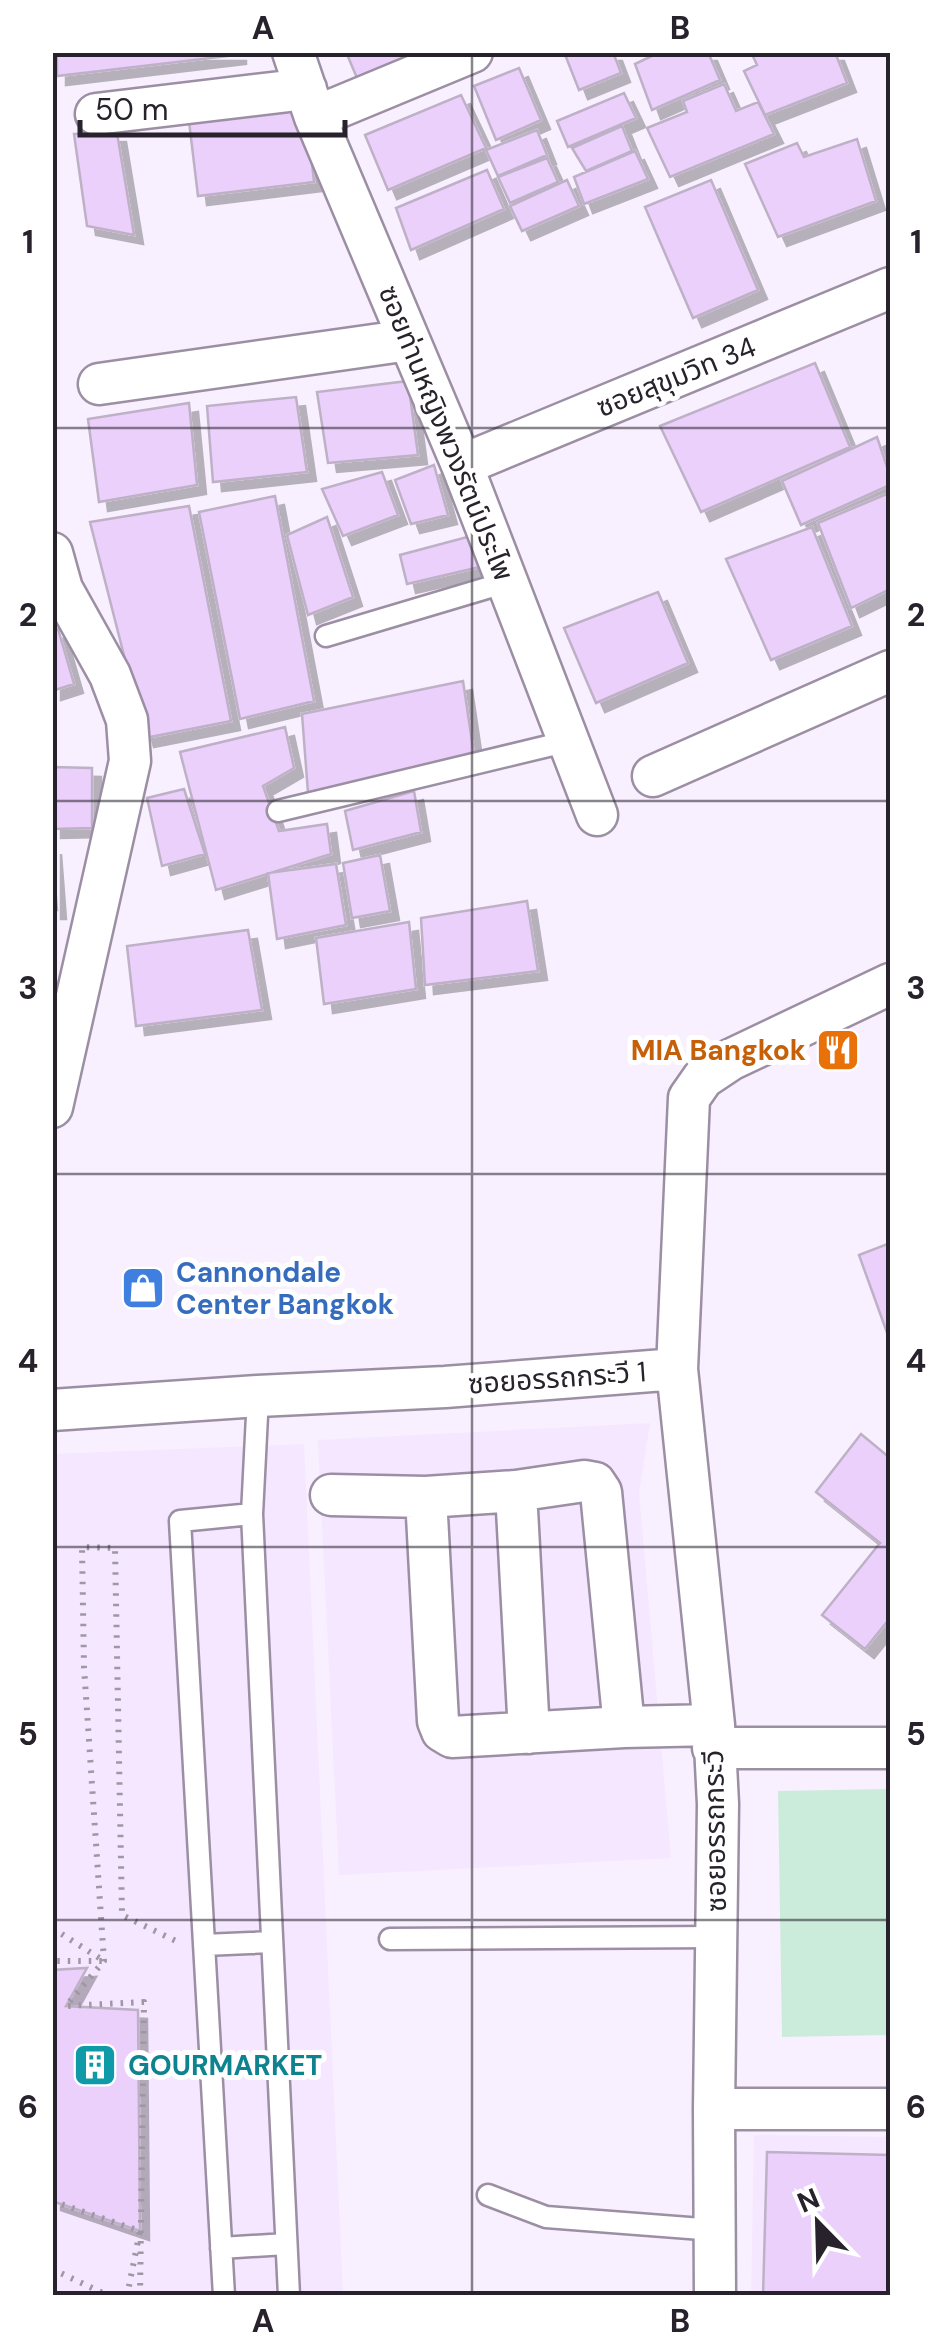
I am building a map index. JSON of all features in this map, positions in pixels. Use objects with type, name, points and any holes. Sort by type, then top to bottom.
[{"type":"street","points":[[96,114],[305,86],[472,52]]},
{"type":"street","name":"ซอยท่านหญิงพวงรัตน์ประไพ","points":[[305,86],[462,465],[597,814]]},
{"type":"street","name":"ซอยสุขุมวิท 34","points":[[462,465],[890,288]]},
{"type":"street","points":[[99,384],[409,340]]},
{"type":"street","points":[[52,554],[62,588],[110,675],[126,720],[130,760],[52,1107]]},
{"type":"street","points":[[654,776],[890,672]]},
{"type":"street","name":"ซอยอรรถกระวี 1","points":[[52,1410],[677,1369],[688,1098],[703,1078],[730,1060],[890,984]]},
{"type":"street","name":"ซอยอรรถกระวี","points":[[677,1369],[718,1804],[715,2296]]},
{"type":"street","points":[[332,1495],[426,1497],[516,1492],[584,1481],[595,1484],[601,1492],[624,1727]]},
{"type":"street","points":[[516,1492],[529,1733]]},
{"type":"street","points":[[426,1497],[438,1721],[442,1731],[452,1737],[624,1727],[890,1748]]},
{"type":"street","points":[[714,2110],[890,2109]]},
{"type":"lane","points":[[326,636],[507,582]]},
{"type":"lane","points":[[278,811],[569,741]]},
{"type":"lane","points":[[258,1396],[252,1514],[289,2296]]},
{"type":"lane","points":[[224,2296],[194,1945],[180,1521],[252,1514]]},
{"type":"lane","points":[[390,1939],[717,1937]]},
{"type":"lane","points":[[194,1945],[272,1942]]},
{"type":"lane","points":[[488,2195],[546,2217],[714,2230]]},
{"type":"lane","points":[[221,2248],[286,2244]]},
{"type":"path","points":[[140,2296],[144,2002],[66,2006],[104,1960],[84,1667],[82,1547],[115,1548],[122,1915],[194,1945]]},
{"type":"path","points":[[52,1931],[104,1960]]},
{"type":"path","points":[[52,1962],[104,1960]]},
{"type":"path","points":[[52,2200],[140,2231],[126,2296]]},
{"type":"path","points":[[52,2269],[109,2296]]},
{"type":"shaded area","points":[[650,1423],[639,1493],[671,1858],[339,1875],[318,1440]]},
{"type":"shaded area","points":[[304,1444],[343,2295],[53,2295],[52,1454]]},
{"type":"shaded area","points":[[754,2135],[890,2137],[890,2295],[751,2296]]},
{"type":"green space","points":[[890,1789],[890,2035],[782,2037],[778,1791]]},
{"type":"building","points":[[57,52],[237,52],[237,55],[57,76]]},
{"type":"building","points":[[346,52],[437,52],[360,85]]},
{"type":"building","points":[[564,52],[613,52],[621,73],[579,90]]},
{"type":"building","points":[[660,52],[708,52],[720,80],[652,110],[635,64]]},
{"type":"building","points":[[751,52],[835,52],[847,83],[765,115],[744,71],[757,65]]},
{"type":"building","points":[[519,68],[541,120],[496,140],[474,86]]},
{"type":"building","points":[[724,84],[736,111],[758,102],[774,134],[670,177],[647,128],[687,112],[683,101]]},
{"type":"building","points":[[624,93],[636,118],[568,147],[557,121]]},
{"type":"building","points":[[461,95],[486,148],[388,190],[365,135]]},
{"type":"building","points":[[305,99],[314,182],[198,196],[188,113]]},
{"type":"building","points":[[622,126],[632,151],[586,171],[572,148]]},
{"type":"building","points":[[537,130],[547,155],[498,176],[486,150]]},
{"type":"building","points":[[117,133],[134,235],[87,226],[74,134]]},
{"type":"building","points":[[857,139],[876,201],[778,237],[745,164],[797,143],[804,157]]},
{"type":"building","points":[[635,151],[648,179],[584,204],[574,177]]},
{"type":"building","points":[[547,158],[558,182],[510,203],[498,177]]},
{"type":"building","points":[[487,170],[504,209],[411,250],[396,208]]},
{"type":"building","points":[[567,180],[579,206],[522,231],[510,206]]},
{"type":"building","points":[[711,180],[758,290],[693,318],[645,207]]},
{"type":"building","points":[[815,363],[850,447],[701,512],[660,426]]},
{"type":"building","points":[[408,381],[418,455],[328,463],[317,392]]},
{"type":"building","points":[[296,397],[307,472],[213,482],[207,406]]},
{"type":"building","points":[[189,403],[197,485],[99,502],[88,419]]},
{"type":"building","points":[[877,437],[890,485],[801,525],[782,481]]},
{"type":"building","points":[[434,465],[448,515],[411,524],[395,480]]},
{"type":"building","points":[[382,472],[398,515],[343,536],[322,489]]},
{"type":"building","points":[[889,493],[890,589],[851,608],[818,523]]},
{"type":"building","points":[[275,496],[314,701],[240,719],[199,512]]},
{"type":"building","points":[[189,506],[231,721],[145,738],[90,522]]},
{"type":"building","points":[[327,517],[353,597],[308,615],[287,535]]},
{"type":"building","points":[[812,527],[852,626],[771,660],[726,559]]},
{"type":"building","points":[[471,536],[484,566],[407,584],[400,555]]},
{"type":"building","points":[[658,592],[688,663],[596,703],[564,628]]},
{"type":"building","points":[[58,629],[74,684],[52,691],[52,630]]},
{"type":"building","points":[[463,681],[474,755],[308,793],[302,714]]},
{"type":"building","points":[[285,727],[294,768],[263,786],[279,831],[327,824],[331,854],[216,890],[180,752]]},
{"type":"building","points":[[52,767],[92,768],[92,828],[52,829]]},
{"type":"building","points":[[184,789],[205,854],[162,866],[147,798]]},
{"type":"building","points":[[414,791],[421,832],[353,850],[345,811]]},
{"type":"building","points":[[52,845],[57,910],[52,910]]},
{"type":"building","points":[[380,855],[390,911],[352,918],[343,863]]},
{"type":"building","points":[[336,864],[346,925],[277,939],[268,873]]},
{"type":"building","points":[[527,901],[538,971],[425,985],[421,918]]},
{"type":"building","points":[[409,922],[416,989],[324,1004],[316,938]]},
{"type":"building","points":[[248,930],[262,1010],[136,1026],[127,946]]},
{"type":"building","points":[[890,1243],[890,1341],[859,1255]]},
{"type":"building","points":[[861,1434],[890,1458],[890,1618],[865,1649],[822,1615],[880,1543],[816,1492]]},
{"type":"building","name":"GOURMARKET","points":[[87,1968],[66,2006],[138,2010],[140,2231],[52,2201],[52,1970]]},
{"type":"building","points":[[767,2152],[890,2155],[890,2296],[763,2296]]},
{"type":"place","name":"MIA Bangkok","points":[[838,1050]]},
{"type":"place","name":"Cannondale Center Bangkok","points":[[143,1288]]},
{"type":"place","name":"GOURMARKET","points":[[95,2065]]}]
